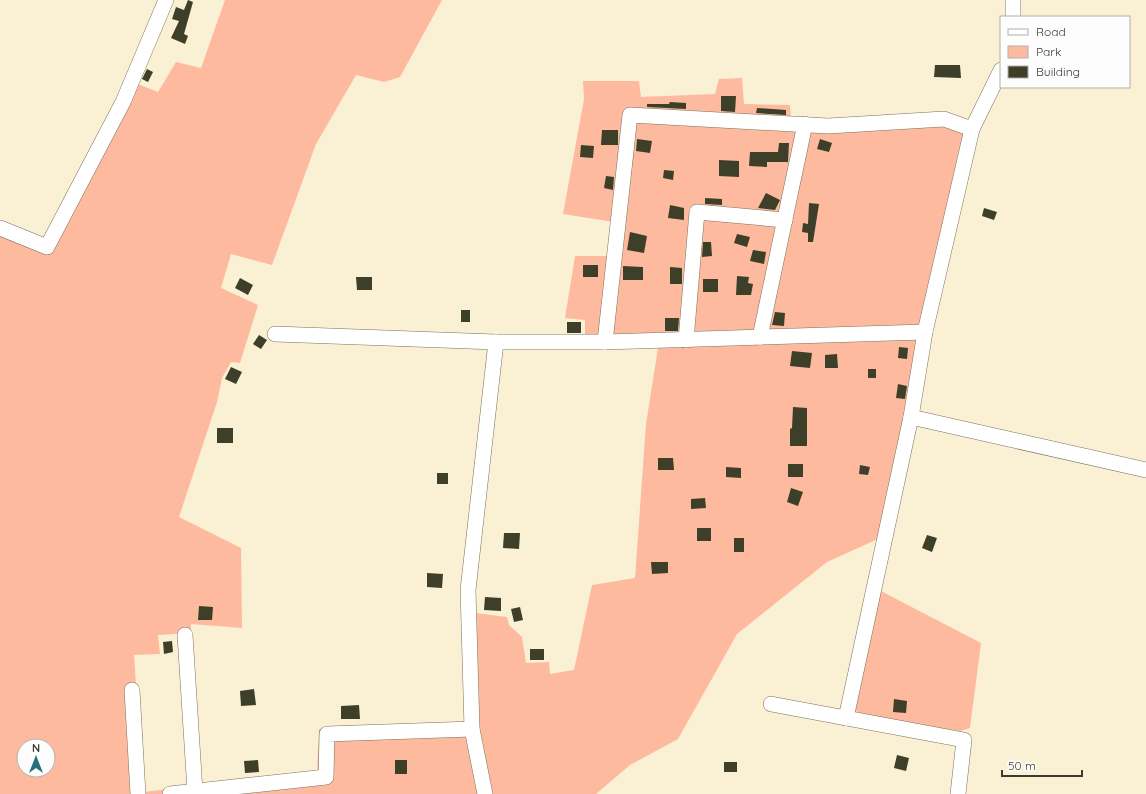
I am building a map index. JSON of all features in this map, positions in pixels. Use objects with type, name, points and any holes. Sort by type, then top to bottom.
[{"type":"street","points":[[0,228],[47,247],[123,102],[166,0]]},
{"type":"street","points":[[1013,0],[1013,16]]},
{"type":"street","points":[[846,718],[911,417],[926,332],[972,129],[1000,72]]},
{"type":"street","points":[[605,342],[630,115],[828,126],[944,119],[972,129]]},
{"type":"street","points":[[760,337],[805,124]]},
{"type":"street","points":[[686,340],[697,212],[785,220]]},
{"type":"street","points":[[275,334],[496,342],[605,342],[926,332]]},
{"type":"street","points":[[484,794],[472,729],[468,590],[496,342]]},
{"type":"street","points":[[911,417],[1146,470]]},
{"type":"street","points":[[185,634],[195,791]]},
{"type":"street","points":[[132,690],[138,794]]},
{"type":"street","points":[[771,704],[964,740],[958,794]]},
{"type":"street","points":[[170,794],[326,777],[327,734],[472,729]]},
{"type":"green space","points":[[225,0],[442,0],[400,77],[384,82],[356,75],[316,144],[272,265],[231,254],[221,288],[258,305],[240,363],[231,362],[222,378],[217,402],[179,517],[241,548],[242,628],[191,624],[191,633],[158,635],[160,654],[134,655],[143,792],[317,772],[319,729],[467,722],[481,794],[0,794],[0,234],[49,253],[138,84],[158,92],[176,62],[201,68]]},
{"type":"green space","points":[[742,78],[744,104],[790,105],[791,120],[971,121],[922,326],[585,338],[585,320],[565,318],[575,256],[611,256],[614,222],[563,214],[584,99],[583,81],[639,81],[641,97],[715,94],[719,79]]},
{"type":"green space","points":[[918,339],[880,538],[827,562],[737,634],[678,739],[630,765],[596,794],[490,794],[477,728],[475,613],[507,617],[509,625],[522,637],[526,663],[549,662],[550,674],[574,670],[592,585],[635,578],[646,424],[658,348]]},
{"type":"green space","points":[[879,590],[981,643],[970,728],[960,731],[862,716],[854,709]]},
{"type":"building","points":[[188,0],[193,2],[184,34],[188,36],[185,44],[171,38],[179,21],[172,19],[176,7],[184,10]]},
{"type":"building","points":[[935,65],[960,65],[961,78],[934,77]]},
{"type":"building","points":[[147,69],[153,72],[148,82],[142,79]]},
{"type":"building","points":[[721,96],[736,96],[735,112],[721,111]]},
{"type":"building","points":[[670,102],[686,103],[686,109],[647,107],[647,104],[669,104]]},
{"type":"building","points":[[757,108],[786,110],[786,115],[756,113]]},
{"type":"building","points":[[602,130],[618,130],[618,145],[601,145]]},
{"type":"building","points":[[637,139],[652,141],[650,153],[636,151]]},
{"type":"building","points":[[820,139],[832,143],[829,152],[817,149]]},
{"type":"building","points":[[779,143],[789,143],[788,162],[767,162],[767,167],[749,166],[750,152],[778,152]]},
{"type":"building","points":[[581,145],[594,146],[593,158],[580,157]]},
{"type":"building","points":[[719,160],[739,161],[739,177],[719,176]]},
{"type":"building","points":[[664,170],[674,171],[673,180],[663,178]]},
{"type":"building","points":[[606,176],[614,177],[613,190],[604,188]]},
{"type":"building","points":[[766,193],[780,200],[775,210],[758,208]]},
{"type":"building","points":[[705,198],[722,199],[722,205],[705,204]]},
{"type":"building","points":[[809,203],[819,204],[813,242],[808,242],[808,233],[802,232],[803,223],[808,224]]},
{"type":"building","points":[[670,205],[684,208],[684,220],[668,218]]},
{"type":"building","points":[[984,208],[997,212],[994,220],[982,216]]},
{"type":"building","points":[[630,232],[647,236],[644,253],[627,250]]},
{"type":"building","points":[[737,234],[750,237],[747,247],[734,243]]},
{"type":"building","points":[[703,242],[711,242],[712,256],[702,257]]},
{"type":"building","points":[[753,250],[766,252],[764,264],[750,261]]},
{"type":"building","points":[[583,265],[598,265],[598,277],[583,277]]},
{"type":"building","points":[[623,266],[643,267],[643,280],[623,280]]},
{"type":"building","points":[[670,267],[682,268],[682,284],[670,284]]},
{"type":"building","points":[[737,276],[749,277],[748,283],[753,284],[751,295],[736,295]]},
{"type":"building","points":[[356,277],[372,277],[372,290],[357,290]]},
{"type":"building","points":[[240,278],[253,285],[248,295],[235,288]]},
{"type":"building","points":[[703,279],[718,279],[718,292],[703,292]]},
{"type":"building","points":[[461,310],[470,310],[470,322],[461,322]]},
{"type":"building","points":[[775,312],[785,313],[784,326],[772,325]]},
{"type":"building","points":[[665,318],[679,318],[678,331],[665,331]]},
{"type":"building","points":[[567,322],[581,322],[581,333],[567,333]]},
{"type":"building","points":[[259,335],[267,340],[261,349],[253,344]]},
{"type":"building","points":[[899,347],[908,348],[907,359],[898,358]]},
{"type":"building","points":[[792,351],[812,353],[810,368],[790,366]]},
{"type":"building","points":[[837,354],[838,368],[825,368],[825,355]]},
{"type":"building","points":[[231,367],[242,372],[236,384],[225,379]]},
{"type":"building","points":[[868,369],[876,369],[876,378],[868,378]]},
{"type":"building","points":[[898,384],[907,386],[905,399],[896,398]]},
{"type":"building","points":[[793,407],[807,408],[807,446],[790,446],[790,429],[792,428]]},
{"type":"building","points":[[217,428],[233,428],[233,443],[217,443]]},
{"type":"building","points":[[658,458],[673,458],[674,470],[658,470]]},
{"type":"building","points":[[788,464],[803,464],[803,477],[788,477]]},
{"type":"building","points":[[860,465],[870,467],[868,475],[859,474]]},
{"type":"building","points":[[726,467],[741,468],[741,478],[726,477]]},
{"type":"building","points":[[437,473],[448,473],[448,484],[437,484]]},
{"type":"building","points":[[791,488],[803,492],[798,506],[787,502]]},
{"type":"building","points":[[705,498],[706,508],[691,509],[691,499]]},
{"type":"building","points":[[697,528],[711,528],[711,541],[697,541]]},
{"type":"building","points":[[504,533],[520,533],[519,549],[503,548]]},
{"type":"building","points":[[927,535],[937,538],[932,552],[922,548]]},
{"type":"building","points":[[734,538],[744,538],[744,552],[734,552]]},
{"type":"building","points":[[651,562],[668,562],[668,573],[652,574]]},
{"type":"building","points":[[427,573],[443,574],[442,588],[427,587]]},
{"type":"building","points":[[485,597],[501,598],[501,611],[484,610]]},
{"type":"building","points":[[199,606],[213,607],[212,620],[198,620]]},
{"type":"building","points":[[520,607],[523,620],[514,622],[511,609]]},
{"type":"building","points":[[172,641],[173,652],[164,654],[163,642]]},
{"type":"building","points":[[530,649],[544,649],[544,660],[530,660]]},
{"type":"building","points":[[254,689],[256,705],[241,706],[240,691]]},
{"type":"building","points":[[894,699],[907,701],[906,713],[893,712]]},
{"type":"building","points":[[359,705],[360,719],[341,719],[341,706]]},
{"type":"building","points":[[897,755],[909,758],[906,771],[894,768]]},
{"type":"building","points":[[258,760],[259,772],[245,773],[244,761]]},
{"type":"building","points":[[395,760],[407,760],[407,774],[395,774]]},
{"type":"building","points":[[724,762],[737,762],[737,772],[724,772]]}]
